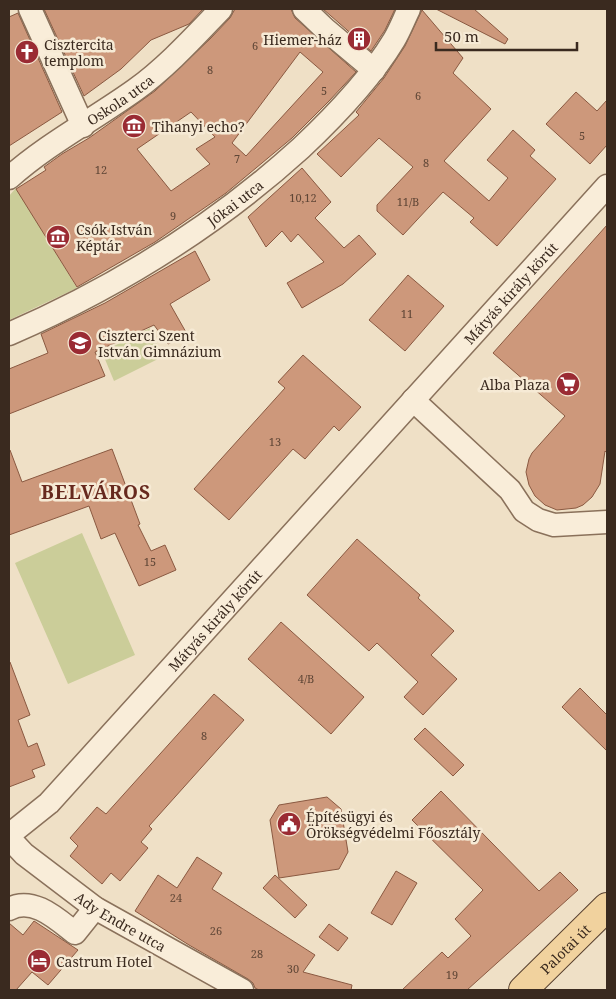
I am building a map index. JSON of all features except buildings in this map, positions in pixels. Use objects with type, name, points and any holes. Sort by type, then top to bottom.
[{"type":"main road","name":"Palotai út","points":[[522,990],[607,907]]},
{"type":"street","name":"Oskola utca","points":[[9,178],[38,155],[135,90],[160,70],[222,9]]},
{"type":"street","points":[[304,9],[374,70]]},
{"type":"street","name":"Jókai utca","points":[[9,334],[76,302],[138,269],[198,230],[235,203],[328,123],[374,70],[395,39],[409,9]]},
{"type":"street","points":[[31,10],[83,126]]},
{"type":"street","name":"Mátyás király körút","points":[[9,836],[30,820],[55,796],[607,186]]},
{"type":"street","points":[[413,400],[510,490],[524,511],[538,520],[554,525],[596,521],[607,522]]},
{"type":"street","name":"Ady Endre utca","points":[[9,836],[24,854],[95,908],[242,990]]},
{"type":"street","points":[[9,909],[22,906],[38,907],[75,933],[95,908]]},
{"type":"green space","points":[[16,188],[77,288],[9,320],[9,196]]},
{"type":"green space","points":[[150,328],[162,357],[114,381],[102,352]]},
{"type":"green space","points":[[82,533],[135,655],[68,684],[15,563]]},
{"type":"place","name":"Hiemer-ház","points":[[359,39]]},
{"type":"place","name":"Cisztercita templom","points":[[27,52]]},
{"type":"place","name":"Tihanyi echo?","points":[[134,126]]},
{"type":"place","name":"Csók István Képtár","points":[[58,237]]},
{"type":"place","name":"Ciszterci Szent István Gimnázium","points":[[80,343]]},
{"type":"place","name":"Alba Plaza","points":[[568,384]]},
{"type":"place","name":"Építésügyi és Örökségvédelmi Főosztály","points":[[289,824]]},
{"type":"place","name":"Castrum Hotel","points":[[39,961]]},
{"type":"district","name":"BELVÁROS","points":[[96,492]]}]
